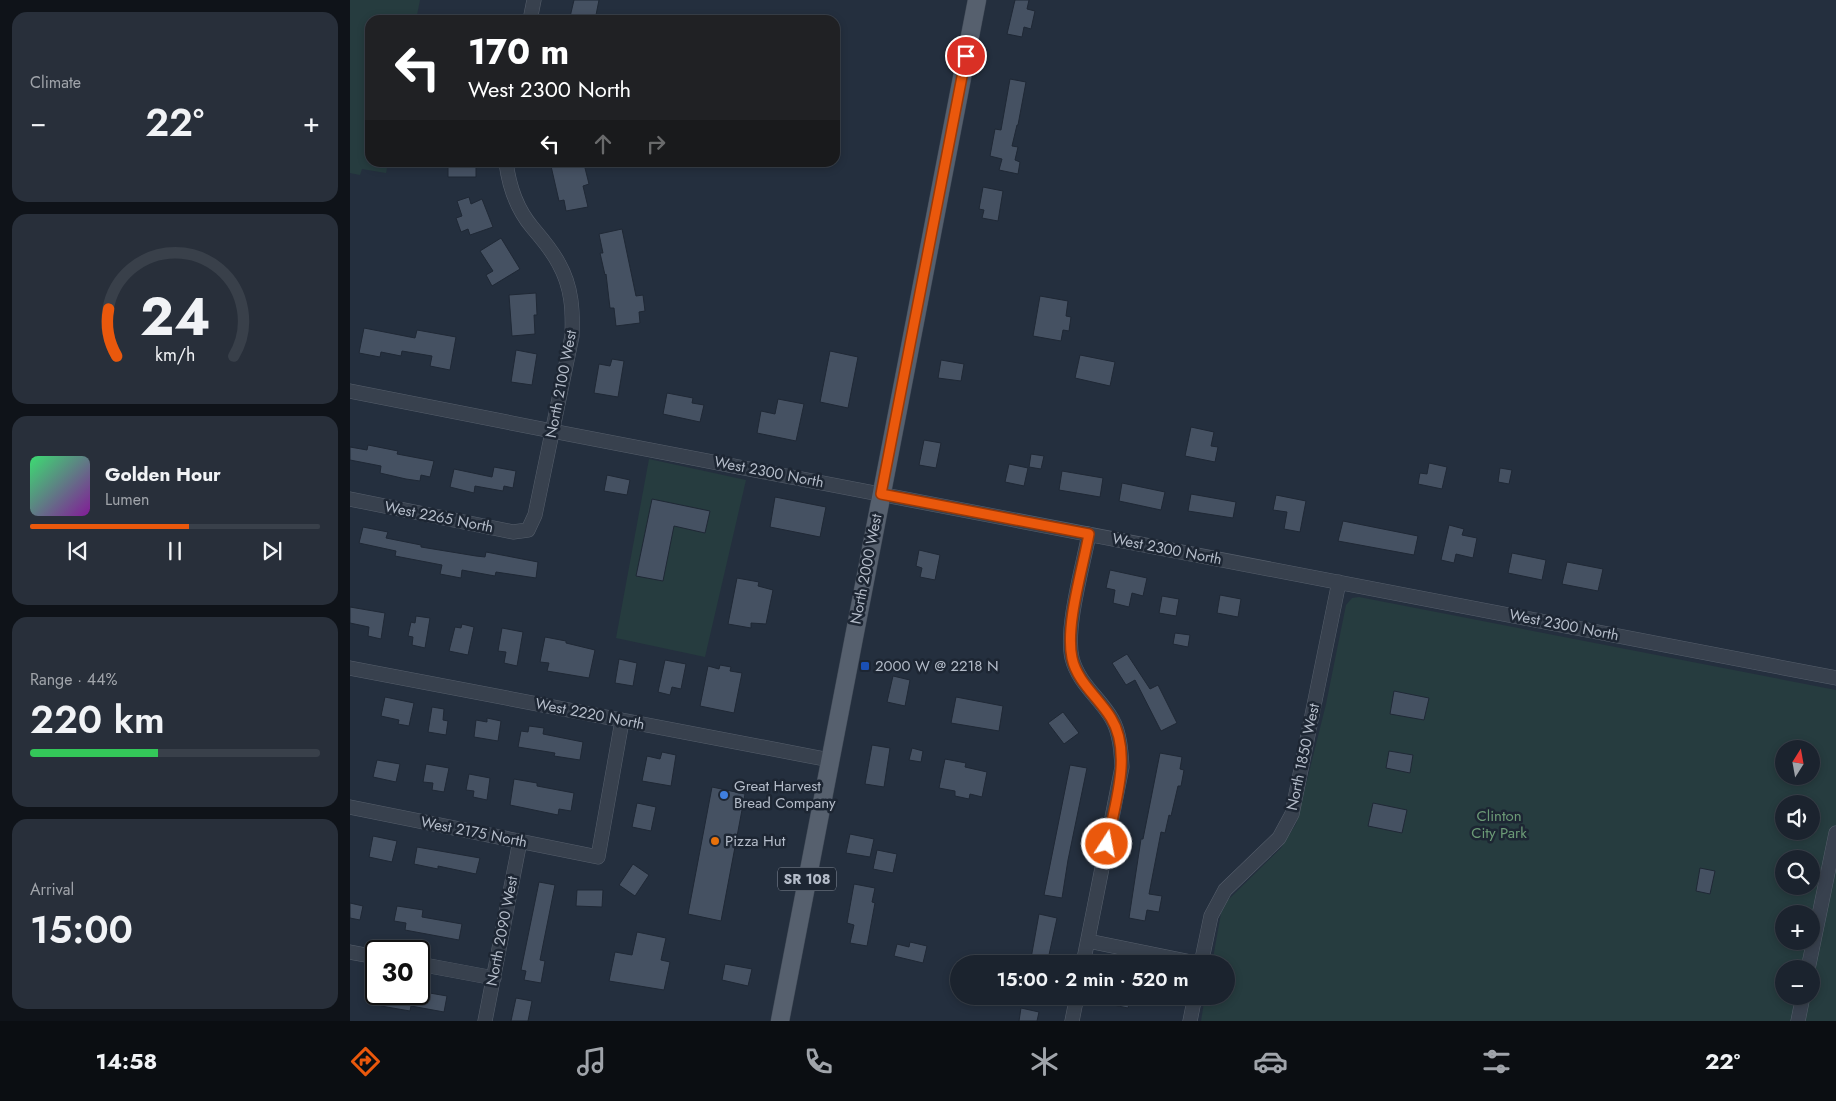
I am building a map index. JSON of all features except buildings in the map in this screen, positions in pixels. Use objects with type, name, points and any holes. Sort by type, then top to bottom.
[{"type":"main road","name":"North 2000 West","points":[[780,1021],[977,0]]},
{"type":"street","points":[[531,15],[534,0]]},
{"type":"street","name":"North 2100 West","points":[[507,167],[509,183],[519,208],[530,225],[548,245],[560,265],[569,287],[573,310],[572,336],[535,515],[528,530]]},
{"type":"street","name":"West 2300 North","points":[[350,391],[1836,678]]},
{"type":"street","name":"West 2265 North","points":[[350,499],[513,532],[528,530]]},
{"type":"street","points":[[1085,955],[1122,767],[1120,742],[1112,719],[1084,685],[1072,659],[1070,630],[1089,534]]},
{"type":"street","name":"North 1850 West","points":[[1203,955],[1211,916],[1224,890],[1279,838],[1292,814],[1339,582]]},
{"type":"street","name":"West 2220 North","points":[[350,668],[830,760]]},
{"type":"street","name":"West 2175 North","points":[[350,807],[598,856],[622,721]]},
{"type":"street","points":[[1810,960],[1836,833]]},
{"type":"street","name":"North 2090 West","points":[[485,1021],[520,841]]},
{"type":"street","points":[[1088,941],[1157,955]]},
{"type":"street","points":[[350,952],[365,955]]},
{"type":"street","points":[[430,966],[494,978]]},
{"type":"street","points":[[1072,1021],[1075,1005]]},
{"type":"street","points":[[1190,1021],[1193,1005]]},
{"type":"street","points":[[1798,1021],[1801,1005]]},
{"type":"green space","points":[[350,0],[420,0],[417,15],[365,15],[365,167],[387,167],[386,173],[362,169],[360,175],[350,173]]},
{"type":"green space","points":[[649,459],[746,480],[705,657],[616,638]]},
{"type":"green space","name":"Clinton City Park","points":[[1359,597],[1836,690],[1836,1021],[1201,1021],[1204,1005],[1235,1005],[1235,955],[1214,955],[1221,913],[1228,900],[1281,848],[1296,824],[1326,704],[1346,605],[1352,598]]},
{"type":"place","name":"2000 W @ 2218 N","points":[[865,666]]},
{"type":"place","name":"Great Harvest Bread Company","points":[[724,795]]},
{"type":"place","name":"Pizza Hut","points":[[715,841]]},
{"type":"route","points":[[966,56],[881,494],[1089,534],[1070,630],[1072,659],[1084,685],[1112,719],[1120,742],[1122,767],[1107,844]]}]
